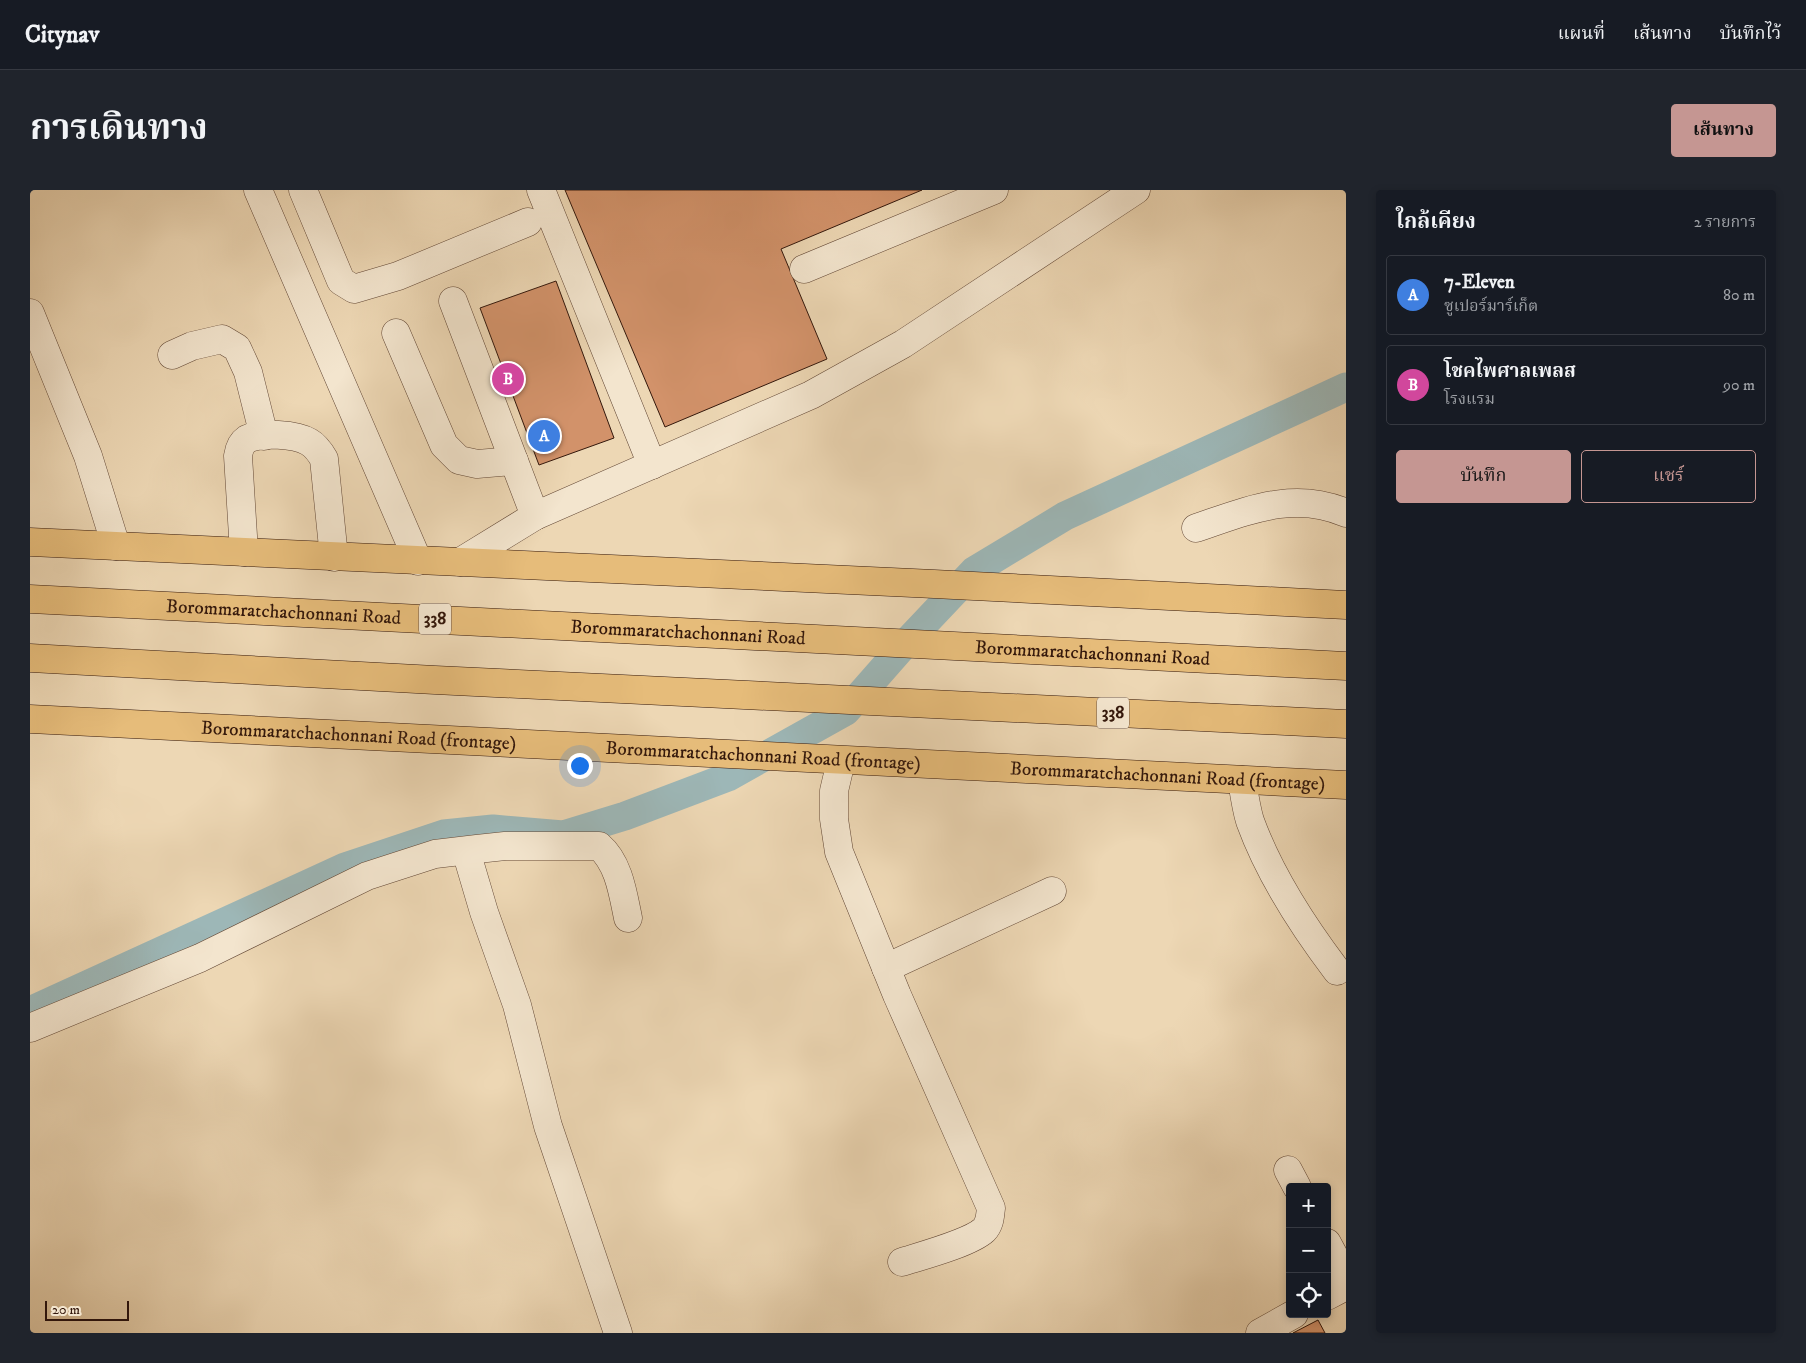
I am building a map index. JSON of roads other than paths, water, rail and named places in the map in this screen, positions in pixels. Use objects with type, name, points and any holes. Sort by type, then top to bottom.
[{"type":"main road","points":[[30,542],[1346,605]]},
{"type":"main road","name":"Borommaratchachonnani Road","points":[[30,598],[1346,666]]},
{"type":"main road","name":"338","points":[[30,658],[445,681],[1346,724]]},
{"type":"main road","name":"Borommaratchachonnani Road (frontage)","points":[[30,719],[1346,785]]},
{"type":"street","points":[[258,190],[418,561]]},
{"type":"street","points":[[303,190],[341,281],[354,289],[398,276],[528,222]]},
{"type":"street","points":[[541,190],[652,465]]},
{"type":"street","points":[[804,269],[994,190]]},
{"type":"street","points":[[460,562],[534,516],[811,394],[903,344],[1105,199],[1136,190]]},
{"type":"street","points":[[276,230],[313,214]]},
{"type":"street","points":[[453,301],[534,516]]},
{"type":"street","points":[[30,313],[88,456],[116,546]]},
{"type":"street","points":[[396,333],[444,445],[459,460],[477,464],[514,461]]},
{"type":"street","points":[[172,355],[192,346],[222,339],[237,348],[248,372],[264,436]]},
{"type":"street","points":[[244,552],[238,456],[240,446],[247,440],[264,436],[285,435],[307,440],[317,447],[324,459],[334,557]]},
{"type":"street","points":[[1196,528],[1262,506],[1288,503],[1309,503],[1328,506],[1346,513]]},
{"type":"street","points":[[835,760],[834,810],[839,852],[886,968],[991,1208],[990,1220],[984,1230],[962,1242],[902,1262]]},
{"type":"street","points":[[1242,780],[1249,820],[1267,863],[1304,928],[1336,971]]},
{"type":"street","points":[[30,1028],[200,958],[367,876],[435,854],[505,846],[599,846],[605,851],[621,884],[628,918]]},
{"type":"street","points":[[466,851],[484,912],[517,1005],[548,1126],[618,1333]]},
{"type":"street","points":[[886,968],[1052,891]]},
{"type":"street","points":[[1331,1250],[1346,1278]]},
{"type":"street","points":[[1331,1294],[1346,1286]]},
{"type":"street","points":[[1260,1333],[1287,1318]]},
{"type":"waterway","points":[[30,1011],[345,867],[444,834],[493,829],[563,835],[625,816],[728,777],[846,711],[904,645],[974,571],[1065,516],[1346,387]]},
{"type":"place","name":"โชคไพศาลเพลส","points":[[508,379]]},
{"type":"place","name":"7-Eleven","points":[[544,436]]}]
